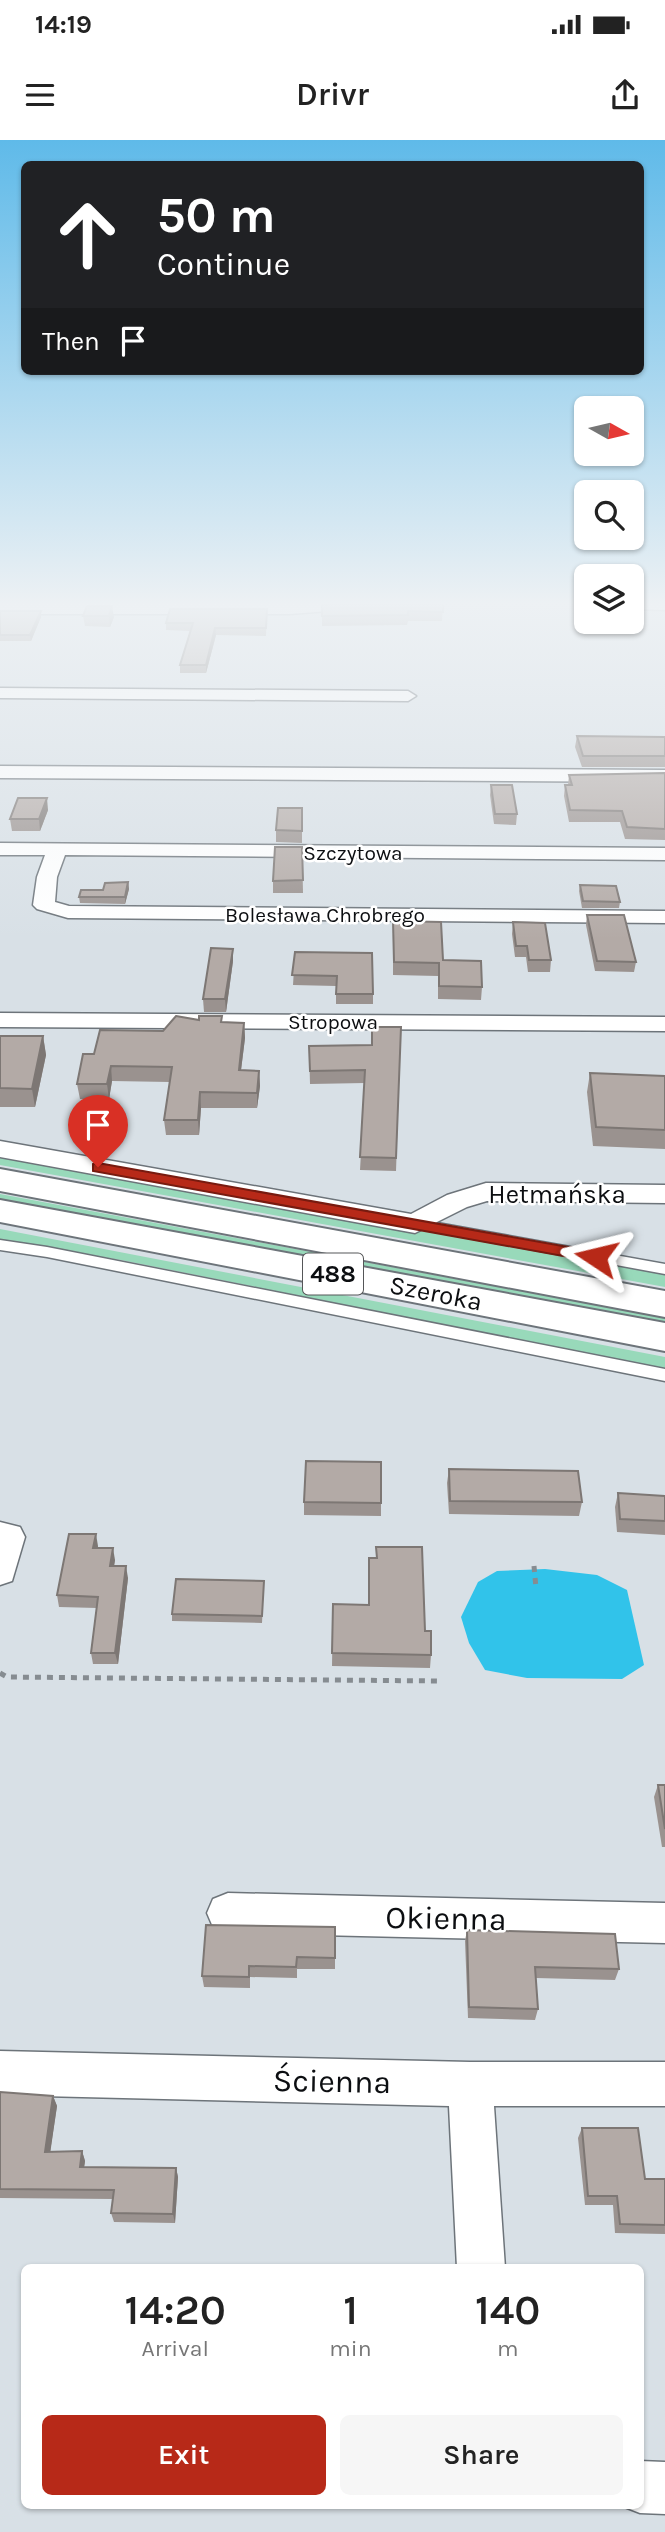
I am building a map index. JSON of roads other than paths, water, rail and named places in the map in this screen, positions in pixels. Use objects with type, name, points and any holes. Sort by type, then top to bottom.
[{"type":"main road","name":"Szeroka","points":[[0,1180],[665,1304]]},
{"type":"main road","name":"Szeroka","points":[[0,1211],[665,1337]]},
{"type":"street","points":[[0,772],[665,776]]},
{"type":"street","name":"Szczytowa","points":[[0,849],[665,854]]},
{"type":"street","name":"Bolesława Chrobrego","points":[[57,849],[47,877],[44,905],[68,912],[665,917]]},
{"type":"street","name":"Stropowa","points":[[0,1020],[665,1024]]},
{"type":"street","points":[[0,1149],[415,1224]]},
{"type":"street","name":"Hetmańska","points":[[415,1224],[457,1201],[486,1192],[665,1194]]},
{"type":"street","points":[[0,1536],[8,1537],[0,1571]]},
{"type":"street","name":"Okienna","points":[[228,1913],[665,1923]]},
{"type":"street","name":"Ścienna","points":[[0,2073],[470,2084],[665,2084]]},
{"type":"street","points":[[470,2084],[481,2264]]},
{"type":"street","points":[[644,2487],[665,2488]]},
{"type":"lane","points":[[415,1224],[665,1269]]},
{"type":"lane","points":[[0,1245],[47,1252],[665,1375]]},
{"type":"water","points":[[545,1569],[597,1575],[627,1590],[644,1665],[622,1679],[527,1678],[485,1670],[469,1643],[461,1617],[478,1582],[497,1571]]}]
